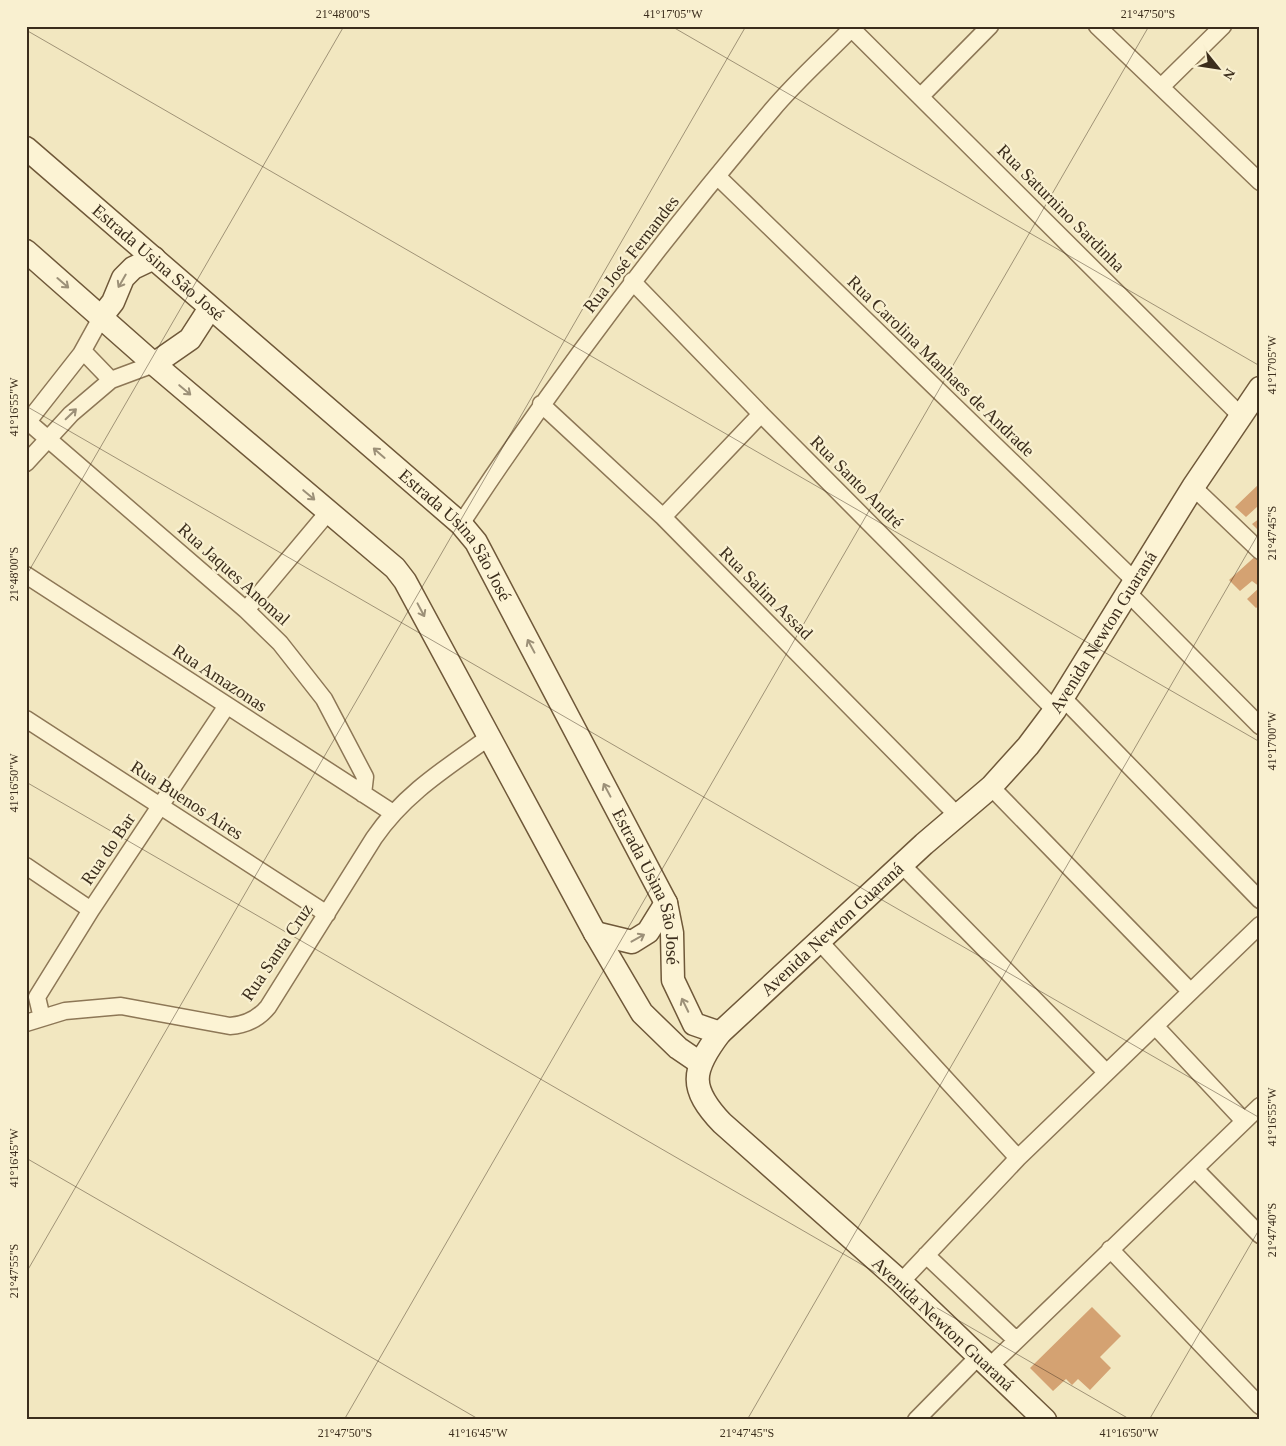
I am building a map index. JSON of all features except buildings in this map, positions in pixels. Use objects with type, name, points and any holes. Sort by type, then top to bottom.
[{"type":"main road","name":"Estrada Usina São José","points":[[26,148],[461,524],[476,542],[666,903],[672,933],[672,980],[694,1024],[720,1033]]},
{"type":"main road","points":[[26,251],[102,316],[154,364],[395,568],[405,581],[594,933],[642,1013],[678,1048],[700,1063]]},
{"type":"main road","points":[[102,316],[113,302],[122,278],[133,268],[154,258]]},
{"type":"main road","points":[[154,364],[190,339],[210,308]]},
{"type":"main road","name":"Avenida Newton Guaraná","points":[[1045,1420],[983,1363],[901,1282],[722,1123],[708,1108],[700,1093],[697,1080],[700,1063],[720,1033],[957,815],[991,787],[1028,746],[1058,704],[1132,588],[1193,487],[1260,388]]},
{"type":"main road","points":[[594,933],[632,942],[648,932],[666,903]]},
{"type":"street","points":[[921,96],[990,26]]},
{"type":"street","points":[[1097,26],[1260,182]]},
{"type":"street","points":[[1161,87],[1223,26]]},
{"type":"street","name":"Rua Saturnino Sardinha","points":[[853,27],[1241,416]]},
{"type":"street","name":"Rua José Fernandes","points":[[461,524],[541,404],[632,281],[773,109],[853,27]]},
{"type":"street","name":"Rua Carolina Manhaes de Andrade","points":[[718,178],[1132,588],[1260,726]]},
{"type":"street","name":"Rua Santo André","points":[[632,281],[761,414],[1260,900]]},
{"type":"street","points":[[27,422],[83,351],[102,316]]},
{"type":"street","points":[[83,351],[111,380]]},
{"type":"street","points":[[26,463],[71,414],[111,380],[154,364]]},
{"type":"street","name":"Rua Salim Assad","points":[[541,404],[663,517],[957,815]]},
{"type":"street","points":[[663,517],[761,414]]},
{"type":"street","name":"Rua Jaques Anomal","points":[[27,422],[246,610],[280,643],[324,698],[365,777],[363,794]]},
{"type":"street","points":[[1193,487],[1260,551]]},
{"type":"street","points":[[246,610],[329,511]]},
{"type":"street","name":"Rua Amazonas","points":[[26,575],[226,707],[393,813]]},
{"type":"street","name":"Rua do Bar","points":[[34,1020],[36,997],[91,910],[226,707]]},
{"type":"street","name":"Rua Buenos Aires","points":[[26,719],[327,914]]},
{"type":"street","name":"Rua Santa Cruz","points":[[34,1020],[84,1008],[121,1006],[221,1025],[240,1025],[249,1022],[268,1007],[393,813],[418,788],[488,738]]},
{"type":"street","points":[[991,787],[1190,991]]},
{"type":"street","points":[[902,865],[1106,1072]]},
{"type":"street","points":[[26,866],[91,910]]},
{"type":"street","points":[[901,1282],[1018,1158],[1260,925]]},
{"type":"street","points":[[820,942],[1018,1158]]},
{"type":"street","points":[[1156,1027],[1244,1121]]},
{"type":"street","points":[[916,1420],[983,1363],[1016,1340],[1260,1106]]},
{"type":"street","points":[[1196,1169],[1260,1235]]},
{"type":"street","points":[[1110,1249],[1260,1406]]},
{"type":"street","points":[[926,1255],[1016,1340]]}]
